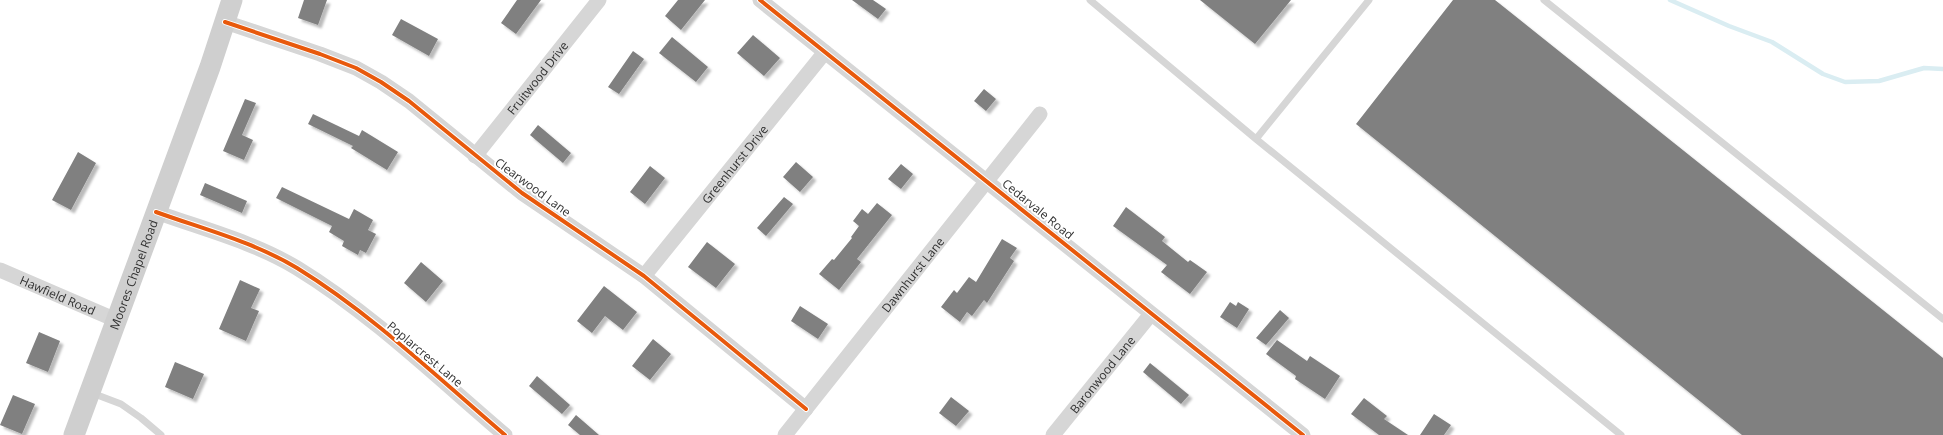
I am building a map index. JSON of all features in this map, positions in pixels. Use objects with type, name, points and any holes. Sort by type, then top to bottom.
[{"type":"main road","name":"Moores Chapel Road","points":[[74,435],[232,0]]},
{"type":"street","name":"Fruitwood Drive","points":[[475,156],[599,0]]},
{"type":"street","name":"Cedarvale Road","points":[[760,0],[1303,435]]},
{"type":"street","name":"Clearwood Lane","points":[[225,22],[320,54],[356,68],[381,82],[409,101],[522,193],[644,276],[806,409]]},
{"type":"street","name":"Greenhurst Drive","points":[[644,276],[825,52]]},
{"type":"street","name":"Dawnhurst Lane","points":[[785,435],[1040,114]]},
{"type":"street","name":"Poplarcrest Lane","points":[[156,212],[240,241],[296,268],[337,295],[377,326],[505,435]]},
{"type":"street","name":"Hawfield Road","points":[[0,270],[116,320]]},
{"type":"street","name":"Baronwood Lane","points":[[1053,435],[1151,314]]},
{"type":"lane","points":[[1090,0],[1256,139],[1621,435]]},
{"type":"lane","points":[[1256,139],[1369,0]]},
{"type":"lane","points":[[1544,0],[1943,319]]},
{"type":"lane","points":[[90,392],[121,404],[161,435]]},
{"type":"building","points":[[304,0],[327,0],[318,25],[298,18]]},
{"type":"building","points":[[517,0],[541,0],[516,34],[501,23]]},
{"type":"building","points":[[678,0],[705,0],[681,30],[665,16]]},
{"type":"building","points":[[852,0],[873,0],[886,9],[878,19]]},
{"type":"building","points":[[1200,0],[1291,0],[1255,44]]},
{"type":"building","points":[[1453,0],[1495,0],[1943,358],[1943,435],[1742,435],[1356,124]]},
{"type":"building","points":[[401,19],[438,39],[429,56],[392,35]]},
{"type":"building","points":[[753,35],[780,58],[764,76],[737,53]]},
{"type":"building","points":[[672,37],[708,67],[696,82],[659,53]]},
{"type":"building","points":[[633,51],[644,59],[619,94],[608,87]]},
{"type":"building","points":[[984,89],[996,99],[986,111],[974,101]]},
{"type":"building","points":[[245,99],[256,103],[242,135],[253,140],[244,160],[223,151]]},
{"type":"building","points":[[313,114],[359,136],[362,130],[398,152],[387,170],[351,148],[353,146],[308,124]]},
{"type":"building","points":[[538,125],[571,153],[563,163],[530,135]]},
{"type":"building","points":[[78,152],[96,163],[71,210],[52,200]]},
{"type":"building","points":[[796,162],[813,177],[800,192],[783,177]]},
{"type":"building","points":[[901,164],[913,174],[901,189],[888,179]]},
{"type":"building","points":[[650,166],[665,178],[645,204],[630,192]]},
{"type":"building","points":[[205,183],[247,201],[242,213],[200,195]]},
{"type":"building","points":[[282,187],[349,219],[354,209],[373,220],[368,230],[376,234],[366,253],[360,250],[358,255],[342,246],[344,241],[329,232],[332,226],[276,198]]},
{"type":"building","points":[[784,197],[793,204],[766,236],[757,228]]},
{"type":"building","points":[[877,203],[892,215],[857,259],[861,262],[839,290],[819,274],[832,259],[834,260],[852,238],[851,237],[859,226],[853,221],[862,209],[868,214]]},
{"type":"building","points":[[1126,207],[1165,237],[1162,241],[1188,262],[1190,260],[1207,272],[1190,294],[1161,272],[1167,265],[1113,226]]},
{"type":"building","points":[[1002,239],[1017,248],[1010,258],[1014,261],[987,303],[984,300],[972,316],[967,312],[960,322],[941,307],[954,290],[957,293],[969,277],[976,282]]},
{"type":"building","points":[[707,242],[735,264],[716,288],[688,267]]},
{"type":"building","points":[[421,262],[443,281],[426,302],[404,283]]},
{"type":"building","points":[[240,280],[260,289],[251,308],[259,311],[246,341],[219,329]]},
{"type":"building","points":[[604,286],[637,312],[623,330],[605,316],[592,333],[577,321]]},
{"type":"building","points":[[1230,302],[1236,306],[1238,302],[1249,309],[1237,328],[1220,317]]},
{"type":"building","points":[[800,306],[828,324],[818,339],[791,321]]},
{"type":"building","points":[[1280,310],[1289,318],[1266,345],[1256,338]]},
{"type":"building","points":[[39,332],[60,341],[48,372],[26,363]]},
{"type":"building","points":[[653,339],[671,354],[650,380],[632,366]]},
{"type":"building","points":[[1277,340],[1307,361],[1310,356],[1340,376],[1325,399],[1295,379],[1296,376],[1266,354]]},
{"type":"building","points":[[175,362],[204,374],[193,399],[165,387]]},
{"type":"building","points":[[1150,363],[1189,395],[1181,404],[1143,372]]},
{"type":"building","points":[[537,376],[570,405],[562,414],[529,386]]},
{"type":"building","points":[[13,395],[35,404],[22,434],[0,425]]},
{"type":"building","points":[[951,397],[969,411],[956,426],[939,413]]},
{"type":"building","points":[[1364,398],[1387,416],[1384,419],[1408,435],[1379,435],[1351,414]]},
{"type":"building","points":[[1434,414],[1451,425],[1444,435],[1420,435]]},
{"type":"building","points":[[576,415],[599,435],[580,435],[568,425]]},
{"type":"waterway","points":[[1670,0],[1729,26],[1772,42],[1823,74],[1845,82],[1879,81],[1924,68],[1943,69]]},
{"type":"cycle path","points":[[760,0],[1303,435]]},
{"type":"cycle path","points":[[225,22],[320,54],[356,68],[381,82],[409,101],[522,193],[644,276],[806,409]]},
{"type":"cycle path","points":[[156,212],[246,243],[297,268],[352,305],[430,369],[505,435]]}]
